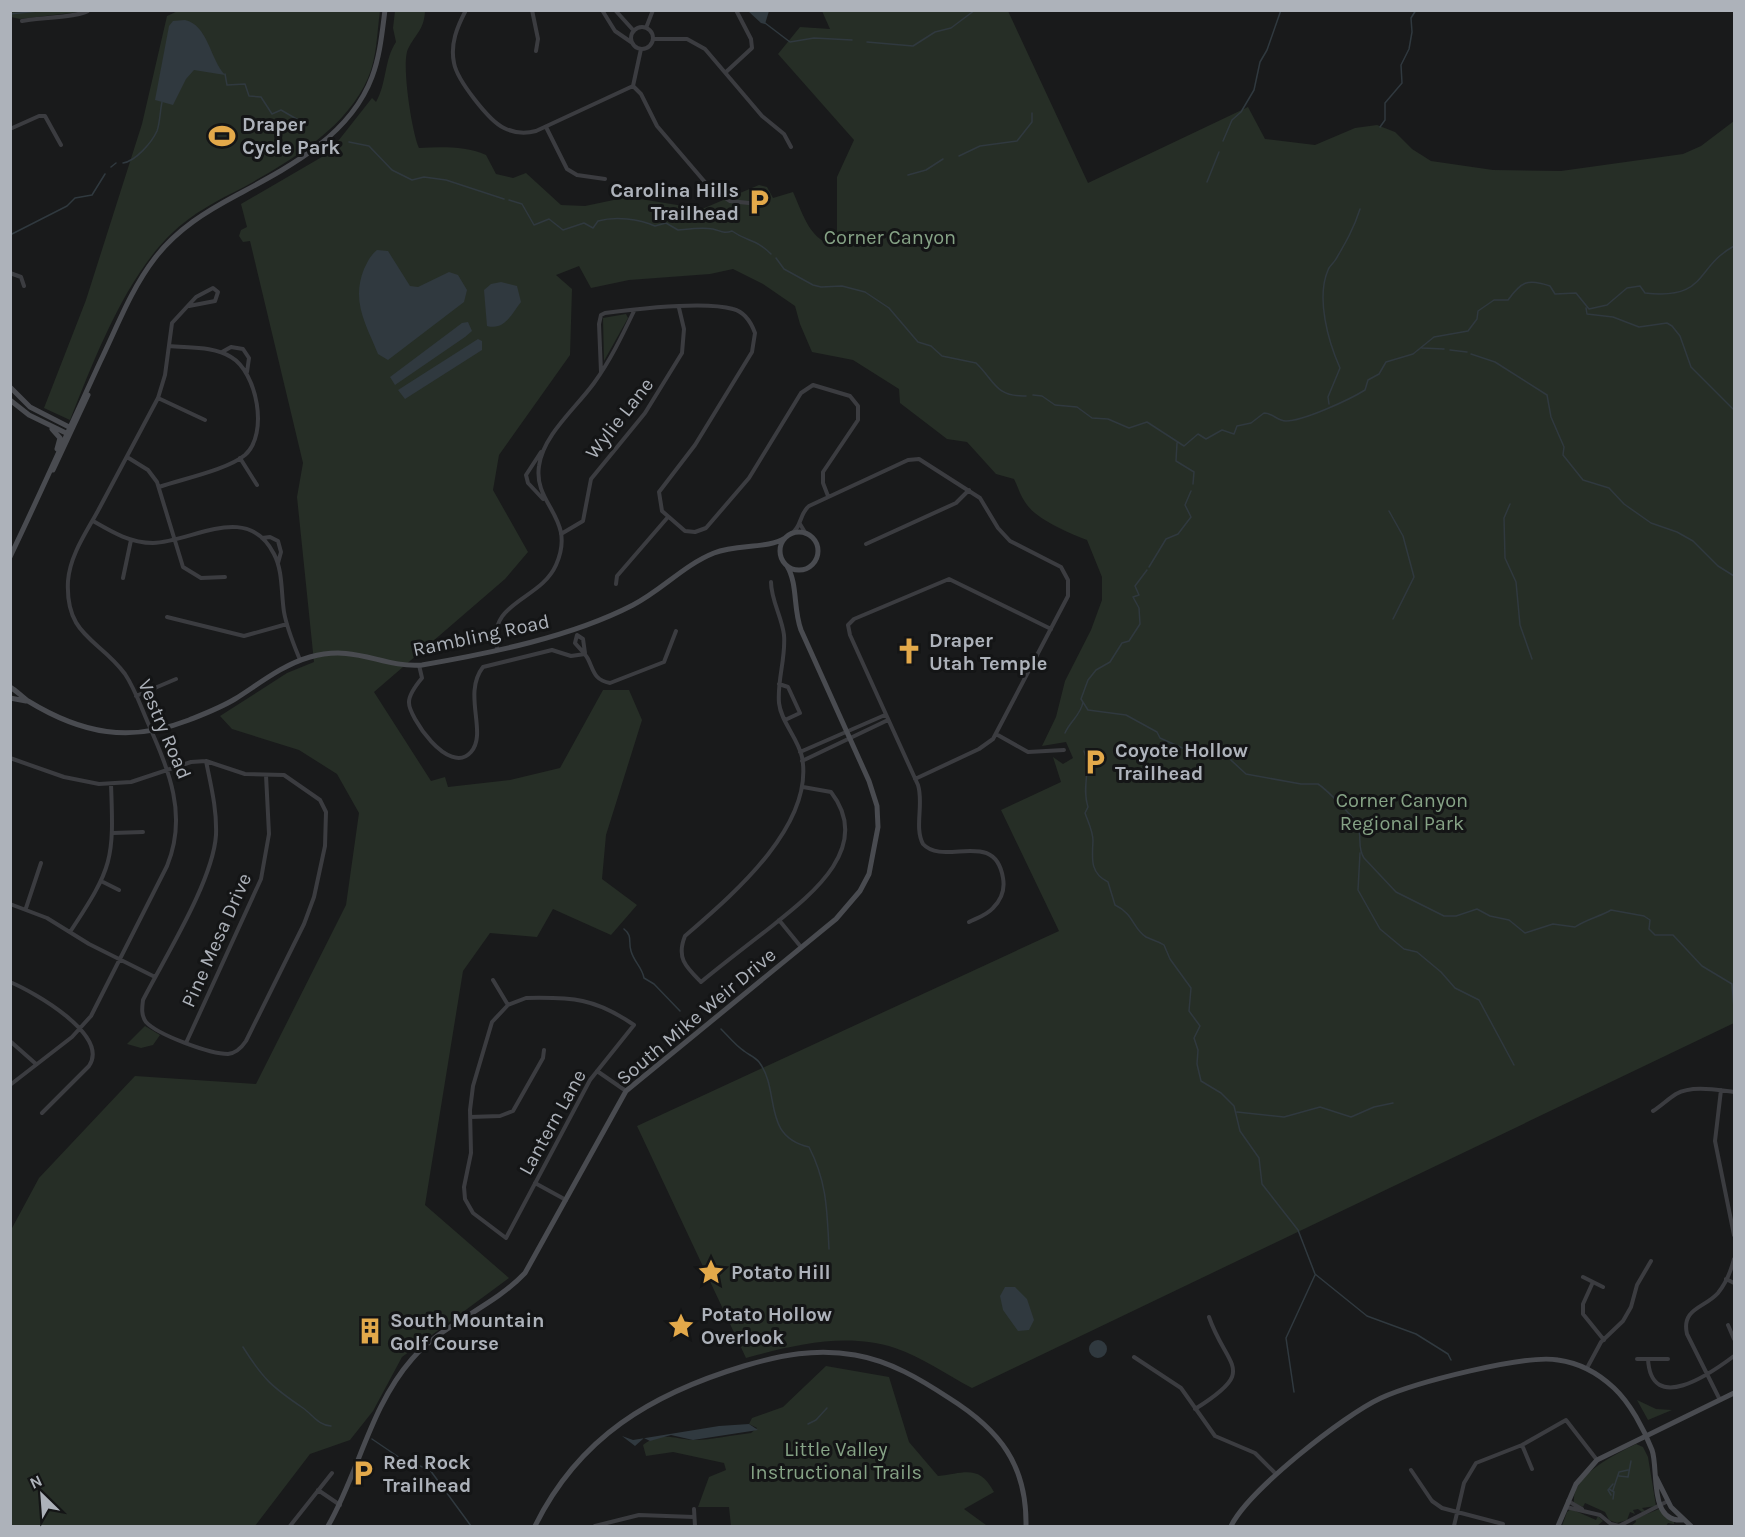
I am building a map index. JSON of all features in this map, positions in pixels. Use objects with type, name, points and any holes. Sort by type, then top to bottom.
[{"type":"street","points":[[22,21],[48,16],[82,16],[89,10]]},
{"type":"street","points":[[10,557],[87,400],[90,384],[136,286],[154,259],[170,241],[208,211],[302,159],[327,138],[362,96],[375,70],[385,10]]},
{"type":"street","points":[[466,10],[454,41],[453,61],[460,79],[489,116],[504,128],[523,133],[546,128],[633,86]]},
{"type":"street","points":[[532,10],[538,39],[536,51]]},
{"type":"street","points":[[602,10],[615,31],[641,50]]},
{"type":"street","points":[[615,10],[634,31]]},
{"type":"street","points":[[646,28],[653,10]]},
{"type":"street","points":[[725,72],[752,48],[751,39],[736,10]]},
{"type":"street","points":[[634,31],[646,28]]},
{"type":"street","points":[[646,28],[653,39]]},
{"type":"street","points":[[632,42],[634,31]]},
{"type":"street","points":[[653,39],[676,38],[692,41],[705,49],[762,116],[784,134],[790,147]]},
{"type":"street","points":[[641,50],[648,48],[653,39]]},
{"type":"street","points":[[633,86],[641,50]]},
{"type":"street","points":[[633,86],[641,94],[657,126],[704,182],[730,201],[749,203]]},
{"type":"street","points":[[10,129],[43,115],[49,120],[61,145]]},
{"type":"street","points":[[546,128],[567,169],[577,175],[605,179]]},
{"type":"street","points":[[10,273],[21,277],[24,286]]},
{"type":"street","name":"Vestry Road","points":[[10,1085],[80,1030],[96,1008],[167,866],[174,846],[177,806],[168,771],[136,696],[122,670],[93,644],[81,629],[70,604],[71,567],[158,398],[165,375],[172,323],[189,306],[209,288],[214,288],[219,293],[217,300],[189,306]]},
{"type":"street","points":[[601,372],[599,319],[605,313],[679,308],[733,309],[741,313],[753,326],[755,343],[752,352],[695,445],[659,492],[660,506],[668,517],[690,532],[706,528],[748,478],[801,393],[813,385],[850,396],[859,413],[858,420],[823,472],[823,483],[828,496]]},
{"type":"street","name":"Wylie Lane","points":[[561,534],[583,521],[591,479],[628,437],[673,371],[683,342],[679,308]]},
{"type":"street","points":[[497,648],[495,632],[499,619],[550,576],[557,564],[561,534],[557,518],[547,502],[526,479],[528,469],[601,372],[634,311]]},
{"type":"street","points":[[168,346],[222,352],[238,362],[247,372]]},
{"type":"street","points":[[159,487],[240,458],[254,443],[258,428],[247,372],[249,358],[243,349],[231,347],[222,352]]},
{"type":"street","points":[[10,387],[20,398],[71,431]]},
{"type":"street","points":[[11,401],[20,398]]},
{"type":"street","points":[[158,398],[205,420]]},
{"type":"street","points":[[11,401],[41,421],[60,438],[48,476]]},
{"type":"street","points":[[41,421],[71,431]]},
{"type":"street","points":[[544,449],[538,477],[547,502]]},
{"type":"street","points":[[127,457],[148,470],[159,487],[179,560],[189,573],[205,579],[225,577]]},
{"type":"street","points":[[240,458],[257,485]]},
{"type":"street","points":[[780,554],[785,538],[800,523],[807,507],[916,459],[925,461],[969,490],[985,504],[998,528],[1007,538],[1058,565],[1065,573],[1069,583],[1068,596],[996,734],[980,749],[915,778]]},
{"type":"street","points":[[866,544],[956,503],[969,490]]},
{"type":"street","points":[[616,584],[617,576],[668,517]]},
{"type":"street","points":[[93,522],[131,540],[153,543],[226,526],[241,528],[262,538],[278,564],[287,624],[300,660]]},
{"type":"street","points":[[793,585],[795,577],[814,562],[818,553],[816,543],[806,534],[800,523]]},
{"type":"street","points":[[791,534],[806,534]]},
{"type":"street","points":[[262,538],[270,537],[278,541],[281,552],[278,564]]},
{"type":"street","name":"Rambling Road","points":[[10,698],[28,701],[97,730],[125,734],[152,732],[221,707],[300,660],[324,654],[352,653],[419,668],[549,637],[640,601],[710,554],[734,546],[764,544],[785,538]]},
{"type":"street","points":[[123,578],[131,540]]},
{"type":"street","points":[[764,544],[773,547],[787,566],[803,570]]},
{"type":"street","name":"South Mike Weir Drive","points":[[328,1527],[340,1506],[375,1418],[406,1365],[432,1340],[516,1282],[531,1264],[626,1091],[850,905],[869,874],[876,850],[877,806],[801,630],[795,610],[793,585],[787,566]]},
{"type":"street","points":[[969,922],[988,913],[998,902],[1003,890],[1001,871],[994,860],[981,851],[969,849],[938,852],[925,846],[919,833],[922,801],[915,778],[885,715],[848,627],[854,619],[949,579],[1051,629]]},
{"type":"street","points":[[771,582],[771,591],[784,635],[779,684],[780,706],[801,756],[802,787],[791,819],[772,849],[743,885],[685,936],[680,948],[683,964],[701,982],[820,886],[838,860],[843,845],[844,823],[837,800],[831,792],[802,787]]},
{"type":"street","points":[[166,617],[240,636],[252,635],[287,624]]},
{"type":"street","points":[[575,628],[578,646],[597,677],[601,681],[615,683],[664,662],[676,631]]},
{"type":"street","points":[[577,635],[581,636],[585,654]]},
{"type":"street","points":[[578,646],[584,644]]},
{"type":"street","points":[[419,668],[422,678],[409,703],[411,712],[445,756],[453,759],[467,756],[473,750],[477,736],[473,710],[474,694],[476,678],[483,667],[552,650],[571,656],[585,654]]},
{"type":"street","points":[[136,696],[176,679]]},
{"type":"street","points":[[779,684],[788,687],[800,713],[785,720]]},
{"type":"street","name":"Rambling Road","points":[[10,687],[28,701]]},
{"type":"street","points":[[801,756],[829,739],[885,715]]},
{"type":"street","points":[[801,756],[833,747],[888,720]]},
{"type":"street","points":[[996,734],[1028,752],[1064,750]]},
{"type":"street","points":[[829,739],[833,747]]},
{"type":"street","points":[[10,758],[75,780],[111,784],[131,782],[191,762],[206,761],[245,774],[266,776],[277,774],[291,778],[311,792],[325,807],[325,846],[314,897],[304,924],[243,1046],[228,1054],[186,1043],[152,1026],[142,1015],[143,1000],[203,882],[213,849],[215,804],[206,761]]},
{"type":"street","name":"Pine Mesa Drive","points":[[186,1043],[261,879],[269,834],[266,776]]},
{"type":"street","points":[[70,932],[102,882],[111,858],[113,833],[111,784]]},
{"type":"street","points":[[113,833],[143,832]]},
{"type":"street","points":[[26,908],[41,863]]},
{"type":"street","points":[[102,882],[119,890]]},
{"type":"street","points":[[10,904],[26,908],[155,977]]},
{"type":"street","points":[[779,920],[801,947]]},
{"type":"street","points":[[493,981],[508,1005],[496,1015],[489,1029],[473,1086],[470,1117],[500,1116],[513,1111],[543,1058],[544,1050]]},
{"type":"street","points":[[10,982],[41,997],[80,1030],[92,1044],[93,1060],[42,1113]]},
{"type":"street","name":"Lantern Lane","points":[[470,1117],[471,1153],[464,1188],[465,1199],[473,1213],[506,1238],[576,1105],[597,1071],[634,1025],[602,1005],[579,999],[526,998],[508,1005]]},
{"type":"street","points":[[10,1041],[36,1064]]},
{"type":"street","points":[[597,1071],[626,1091]]},
{"type":"street","points":[[1721,1090],[1715,1141],[1734,1235]]},
{"type":"street","points":[[1653,1111],[1680,1092],[1721,1090],[1734,1092]]},
{"type":"street","points":[[535,1183],[566,1200]]},
{"type":"street","points":[[1720,1400],[1687,1334],[1686,1325],[1694,1308],[1713,1297],[1726,1279],[1734,1259]]},
{"type":"street","points":[[1587,1368],[1594,1353],[1623,1321],[1636,1285],[1651,1261]]},
{"type":"street","points":[[1582,1277],[1603,1287]]},
{"type":"street","points":[[1726,1279],[1734,1283]]},
{"type":"street","points":[[1593,1282],[1583,1304],[1583,1314],[1604,1340]]},
{"type":"street","points":[[1195,1409],[1221,1393],[1230,1382],[1233,1370],[1231,1356],[1209,1317]]},
{"type":"street","points":[[1728,1325],[1734,1339]]},
{"type":"street","points":[[535,1527],[576,1463],[608,1432],[645,1406],[701,1380],[773,1358],[810,1352],[856,1355],[891,1365],[923,1381],[977,1416],[993,1431],[1012,1459],[1024,1494],[1026,1527]]},
{"type":"street","points":[[1648,1359],[1651,1377],[1665,1388],[1676,1388],[1707,1374],[1734,1356]]},
{"type":"street","points":[[1134,1357],[1181,1388],[1215,1436],[1255,1453],[1277,1475]]},
{"type":"street","points":[[1231,1527],[1246,1503],[1351,1415],[1396,1392],[1533,1359],[1558,1360],[1587,1368],[1621,1395],[1644,1435],[1655,1460],[1655,1494],[1660,1506],[1678,1520],[1683,1520]]},
{"type":"street","points":[[1637,1359],[1668,1359]]},
{"type":"street","points":[[1558,1527],[1581,1475],[1597,1460],[1644,1435],[1734,1393]]},
{"type":"street","points":[[1454,1527],[1464,1483],[1472,1467],[1483,1459],[1522,1445],[1566,1420],[1597,1460]]},
{"type":"street","points":[[1522,1445],[1532,1469]]},
{"type":"street","points":[[1411,1470],[1432,1501],[1442,1508],[1503,1524]]},
{"type":"street","points":[[290,1527],[332,1473]]},
{"type":"street","points":[[1656,1477],[1668,1501],[1690,1527]]},
{"type":"street","points":[[318,1490],[340,1506]]},
{"type":"street","points":[[1567,1503],[1619,1526],[1668,1501]]},
{"type":"street","points":[[694,1509],[694,1527]]},
{"type":"street","points":[[595,1527],[639,1515],[694,1517]]},
{"type":"green space","points":[[180,10],[380,11],[373,62],[368,78],[346,113],[298,155],[197,213],[172,233],[155,251],[125,296],[112,321],[70,420],[44,408],[86,300],[142,124],[167,16]]},
{"type":"green space","points":[[10,11],[87,11],[20,19],[11,17]]},
{"type":"green space","name":"Corner Canyon Regional Park","points":[[395,11],[425,11],[421,27],[406,57],[408,98],[419,148],[445,147],[486,155],[496,174],[513,178],[526,173],[561,205],[585,206],[628,197],[702,209],[759,185],[767,187],[773,198],[793,192],[804,218],[814,233],[828,244],[837,247],[837,177],[854,140],[778,54],[800,27],[830,29],[822,11],[1008,11],[1088,183],[1248,107],[1265,139],[1315,145],[1355,128],[1377,125],[1395,132],[1412,149],[1431,161],[1493,170],[1561,171],[1683,154],[1701,146],[1734,121],[1734,1023],[972,1388],[915,1356],[876,1343],[820,1342],[746,1358],[637,1126],[1059,931],[1001,810],[1061,782],[1053,757],[1063,764],[1073,758],[1066,742],[1042,746],[1056,717],[1065,681],[1091,630],[1102,600],[1102,577],[1087,540],[1053,525],[1036,514],[1023,499],[1014,479],[996,474],[967,442],[947,439],[900,403],[899,389],[853,360],[812,352],[795,306],[763,284],[733,269],[710,274],[629,280],[591,288],[579,266],[556,275],[572,289],[570,355],[499,455],[493,490],[528,552],[505,579],[374,692],[431,781],[445,777],[448,787],[510,780],[560,768],[603,690],[629,690],[642,720],[606,835],[602,879],[637,905],[611,935],[553,909],[537,937],[490,933],[463,971],[425,1205],[509,1278],[402,1357],[373,1411],[350,1440],[310,1454],[255,1526],[11,1526],[11,1230],[39,1178],[135,1076],[256,1084],[346,905],[359,813],[337,774],[299,750],[232,729],[220,716],[287,673],[314,662],[297,497],[303,463],[250,241],[243,242],[239,236],[241,230],[247,227],[241,204],[339,147],[335,145],[372,98],[376,102],[380,95],[389,56],[396,42],[393,28]]},
{"type":"green space","points":[[626,314],[628,318],[604,361],[603,318]]},
{"type":"green space","points":[[145,1026],[160,1035],[153,1045],[141,1048],[127,1044]]},
{"type":"green space","name":"Little Valley Instructional Trails","points":[[826,1366],[889,1377],[909,1442],[938,1476],[971,1472],[983,1477],[994,1492],[964,1509],[986,1525],[731,1526],[729,1507],[698,1507],[709,1477],[726,1470],[724,1463],[673,1452],[646,1456],[643,1445],[656,1438],[701,1440],[751,1433],[757,1428],[749,1424],[752,1418],[783,1407]]},
{"type":"green space","points":[[1637,1400],[1656,1409],[1672,1410],[1648,1420]]},
{"type":"green space","points":[[1636,1444],[1643,1447],[1648,1457],[1656,1506],[1642,1508],[1645,1511],[1642,1512],[1638,1509],[1633,1510],[1635,1514],[1630,1512],[1627,1520],[1617,1523],[1609,1520],[1605,1512],[1585,1503],[1583,1507],[1574,1503],[1575,1493],[1587,1475],[1607,1460]]},
{"type":"green space","points":[[1571,1509],[1596,1520],[1598,1516],[1603,1521],[1597,1526],[1562,1526],[1567,1512]]},
{"type":"green space","points":[[1659,1509],[1674,1519],[1674,1524],[1631,1526],[1636,1522],[1635,1519]]},
{"type":"shaded area","points":[[748,11],[769,11],[765,24],[761,23]]},
{"type":"shaded area","points":[[185,20],[199,28],[225,75],[194,70],[186,79],[173,105],[155,100],[169,26],[173,21]]},
{"type":"shaded area","points":[[377,250],[388,251],[410,286],[418,287],[449,272],[458,275],[467,290],[464,302],[388,360],[378,354],[365,323],[359,292],[364,269]]},
{"type":"shaded area","points":[[501,282],[517,286],[521,302],[503,324],[487,326],[484,290],[491,284]]},
{"type":"shaded area","points":[[468,322],[472,331],[395,385],[390,377],[462,323]]},
{"type":"shaded area","points":[[478,339],[482,341],[482,350],[405,399],[398,390]]},
{"type":"shaded area","points":[[1005,1287],[1015,1287],[1027,1299],[1034,1320],[1029,1330],[1018,1331],[1003,1310],[1000,1296]]},
{"type":"shaded area","points":[[1098,1340],[1104,1343],[1107,1349],[1104,1355],[1098,1358],[1092,1355],[1089,1349],[1092,1343]]},
{"type":"shaded area","points":[[749,1424],[758,1430],[693,1440],[671,1435],[650,1441],[644,1438],[719,1426]]},
{"type":"shaded area","points":[[622,1436],[633,1440],[644,1438],[635,1446]]},
{"type":"waterway","points":[[10,14],[47,10]]},
{"type":"waterway","points":[[867,42],[913,46],[935,32],[951,28],[975,10]]},
{"type":"waterway","points":[[1223,141],[1232,120],[1241,112],[1254,90],[1260,62],[1267,50],[1281,10]]},
{"type":"waterway","points":[[1380,127],[1385,120],[1385,103],[1402,83],[1401,65],[1409,49],[1412,32],[1411,18],[1416,10]]},
{"type":"waterway","points":[[765,23],[790,42],[814,38],[852,40]]},
{"type":"waterway","points":[[225,74],[227,85],[245,84],[249,96],[261,97],[272,114],[281,110],[300,121]]},
{"type":"waterway","points":[[123,163],[138,155],[155,135],[162,102]]},
{"type":"waterway","points":[[959,156],[980,146],[1017,141],[1032,122],[1032,113]]},
{"type":"waterway","points":[[349,142],[369,146],[392,170],[412,180],[424,177],[446,180],[504,199]]},
{"type":"waterway","points":[[1207,182],[1219,152]]},
{"type":"waterway","points":[[908,175],[926,170],[943,159]]},
{"type":"waterway","points":[[111,167],[116,163]]},
{"type":"waterway","points":[[10,235],[67,206],[75,198],[92,195],[105,174]]},
{"type":"waterway","points":[[509,200],[522,204],[534,225],[549,219],[563,230],[584,223],[593,228],[598,221],[620,219],[635,220],[655,226],[666,223],[678,230],[704,228],[732,231],[761,245],[771,254]]},
{"type":"waterway","points":[[1329,404],[1328,397],[1340,368],[1328,333],[1323,293],[1329,269],[1346,241],[1360,209]]},
{"type":"waterway","points":[[1033,395],[1042,396],[1055,405],[1077,407],[1092,418],[1108,419],[1129,428],[1147,422],[1184,446],[1198,434],[1206,439],[1222,430],[1234,434],[1237,426],[1251,423],[1264,413],[1283,421],[1294,420],[1348,399],[1365,390],[1368,380],[1379,374],[1386,362],[1413,354],[1434,337],[1468,331],[1477,319],[1478,311],[1494,300],[1508,300],[1525,283],[1536,282],[1550,286],[1555,294],[1576,293],[1589,309],[1607,305],[1627,288],[1640,286],[1645,293],[1680,292],[1690,287],[1721,255],[1734,246]]},
{"type":"waterway","points":[[776,258],[784,269],[813,285],[842,286],[865,292],[889,308],[918,342],[931,346],[942,356],[976,363],[1002,391],[1016,396],[1026,396]]},
{"type":"waterway","points":[[1586,308],[1587,314],[1613,317],[1639,327],[1667,323],[1672,326],[1680,336],[1691,367],[1734,410]]},
{"type":"waterway","points":[[1422,348],[1444,349]]},
{"type":"waterway","points":[[1450,350],[1467,352]]},
{"type":"waterway","points":[[1471,354],[1495,362],[1547,395],[1551,417],[1564,447],[1563,455],[1583,480],[1609,488],[1624,504],[1651,523],[1677,532],[1693,541],[1718,566],[1734,576]]},
{"type":"waterway","points":[[1177,443],[1176,461],[1194,472],[1193,484]]},
{"type":"waterway","points":[[1149,567],[1166,539],[1178,534],[1191,517],[1185,505],[1191,491]]},
{"type":"waterway","points":[[1510,504],[1504,518],[1505,558],[1516,582],[1520,625],[1532,659]]},
{"type":"waterway","points":[[1389,511],[1403,536],[1414,577],[1393,619]]},
{"type":"waterway","points":[[1147,570],[1135,586],[1139,595],[1133,597],[1139,608],[1140,624],[1129,641],[1122,643],[1110,662],[1096,670],[1088,680],[1081,699],[1088,710],[1126,715],[1157,732],[1160,738],[1187,750],[1219,749],[1246,774],[1301,784],[1318,784],[1356,822],[1364,858],[1396,892],[1444,916],[1456,916],[1477,909],[1490,916],[1509,920],[1525,933],[1553,924],[1575,927],[1611,910],[1644,916],[1650,920],[1649,929],[1655,935],[1673,935],[1702,966],[1732,984],[1734,1009]]},
{"type":"waterway","points":[[1065,733],[1080,711],[1083,702]]},
{"type":"waterway","points":[[1084,751],[1087,765],[1086,799],[1088,807],[1085,813],[1092,834],[1095,870],[1108,882],[1115,905],[1126,913],[1142,934],[1164,945],[1170,959],[1191,988],[1189,1011],[1200,1026],[1194,1038],[1198,1050],[1197,1064],[1201,1081],[1221,1093],[1234,1106],[1240,1131],[1259,1158],[1262,1184],[1298,1230],[1315,1274],[1367,1316],[1416,1334],[1448,1354],[1451,1360]]},
{"type":"waterway","points":[[1360,853],[1358,890],[1380,929],[1404,949],[1417,952],[1441,972],[1455,988],[1479,1000],[1514,1065]]},
{"type":"waterway","points":[[624,929],[630,939],[632,955],[644,978],[654,984],[680,1011]]},
{"type":"waterway","points":[[721,1029],[759,1062],[769,1086],[778,1123],[784,1133],[794,1141],[809,1147],[823,1184],[829,1249]]},
{"type":"waterway","points":[[1237,1112],[1284,1117],[1320,1107],[1351,1117],[1374,1107],[1393,1103]]},
{"type":"waterway","points":[[1294,1392],[1286,1338],[1315,1275]]},
{"type":"waterway","points":[[243,1347],[256,1367],[276,1388],[319,1422],[331,1426]]},
{"type":"waterway","points":[[808,1424],[816,1420],[827,1408]]},
{"type":"waterway","points":[[372,1439],[400,1458],[430,1470],[471,1526]]},
{"type":"waterway","points":[[1619,1476],[1628,1477],[1631,1461]]},
{"type":"waterway","points":[[1613,1490],[1619,1472],[1628,1470]]},
{"type":"waterway","points":[[1611,1495],[1608,1490],[1613,1484]]},
{"type":"waterway","points":[[1609,1489],[1614,1492],[1613,1499]]},
{"type":"place","name":"Draper Cycle Park","points":[[222,136]]},
{"type":"place","name":"Carolina Hills Trailhead","points":[[759,202]]},
{"type":"place","name":"Draper Utah Temple","points":[[909,651]]},
{"type":"place","name":"Coyote Hollow Trailhead","points":[[1095,762]]},
{"type":"place","name":"Potato Hill","points":[[711,1272]]},
{"type":"place","name":"Potato Hollow Overlook","points":[[681,1326]]},
{"type":"place","name":"South Mountain Golf Course","points":[[370,1331]]},
{"type":"place","name":"Red Rock Trailhead","points":[[363,1473]]},
{"type":"park label","name":"Corner Canyon","points":[[890,237]]}]
